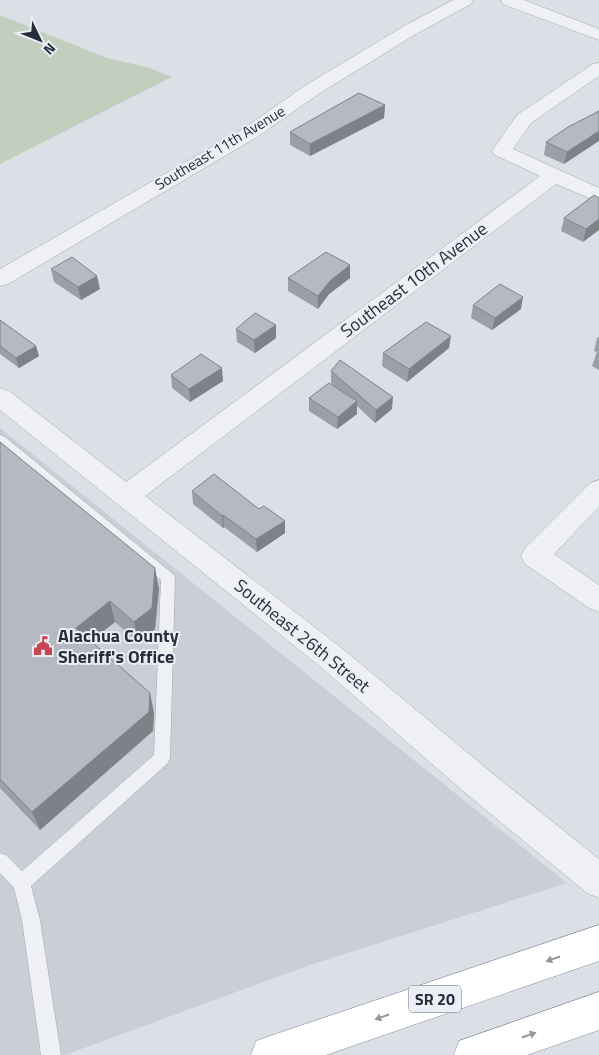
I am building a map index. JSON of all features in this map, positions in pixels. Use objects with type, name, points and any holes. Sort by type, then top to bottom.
[{"type":"highway","name":"SR 20","points":[[270,1055],[599,943]]},
{"type":"highway","points":[[472,1055],[599,1011]]},
{"type":"street","name":"Southeast 11th Avenue","points":[[0,279],[250,133],[313,89],[410,30],[465,0]]},
{"type":"street","points":[[510,0],[599,35]]},
{"type":"street","points":[[599,68],[524,119],[502,152],[599,196]]},
{"type":"street","name":"Southeast 10th Avenue","points":[[125,497],[553,176]]},
{"type":"street","name":"Southeast 26th Street","points":[[0,397],[333,659],[474,780],[599,881]]},
{"type":"street","points":[[599,490],[535,556],[599,600]]},
{"type":"lane","points":[[0,440],[168,578],[162,758],[21,883]]},
{"type":"lane","points":[[0,862],[21,883],[31,920],[51,1055]]},
{"type":"shaded area","points":[[0,428],[567,883],[310,965],[65,1055],[0,1055]]},
{"type":"green space","points":[[0,15],[107,58],[147,67],[172,77],[0,164]]},
{"type":"building","points":[[359,93],[385,105],[310,144],[290,132]]},
{"type":"building","points":[[599,111],[599,131],[567,152],[546,142],[568,127]]},
{"type":"building","points":[[594,195],[599,198],[599,219],[586,229],[564,218]]},
{"type":"building","points":[[326,252],[350,265],[330,281],[318,296],[288,278]]},
{"type":"building","points":[[72,257],[97,276],[78,287],[51,269]]},
{"type":"building","points":[[500,284],[523,297],[495,318],[473,305]]},
{"type":"building","points":[[255,313],[276,325],[254,340],[236,329]]},
{"type":"building","points":[[0,320],[36,346],[16,358],[0,346]]},
{"type":"building","points":[[426,322],[451,336],[409,369],[383,353]]},
{"type":"building","points":[[201,354],[222,368],[189,389],[171,375]]},
{"type":"building","points":[[340,360],[393,397],[376,410],[331,371]]},
{"type":"building","points":[[329,383],[357,401],[338,417],[309,398]]},
{"type":"building","name":"Alachua County Sheriff's Office","points":[[0,442],[155,568],[152,608],[134,622],[110,601],[76,628],[150,693],[149,712],[32,812],[0,779]]},
{"type":"building","points":[[214,474],[259,509],[264,506],[285,521],[256,539],[222,516],[192,491]]},
{"type":"place","name":"Alachua County Sheriff's Office","points":[[43,646]]}]
